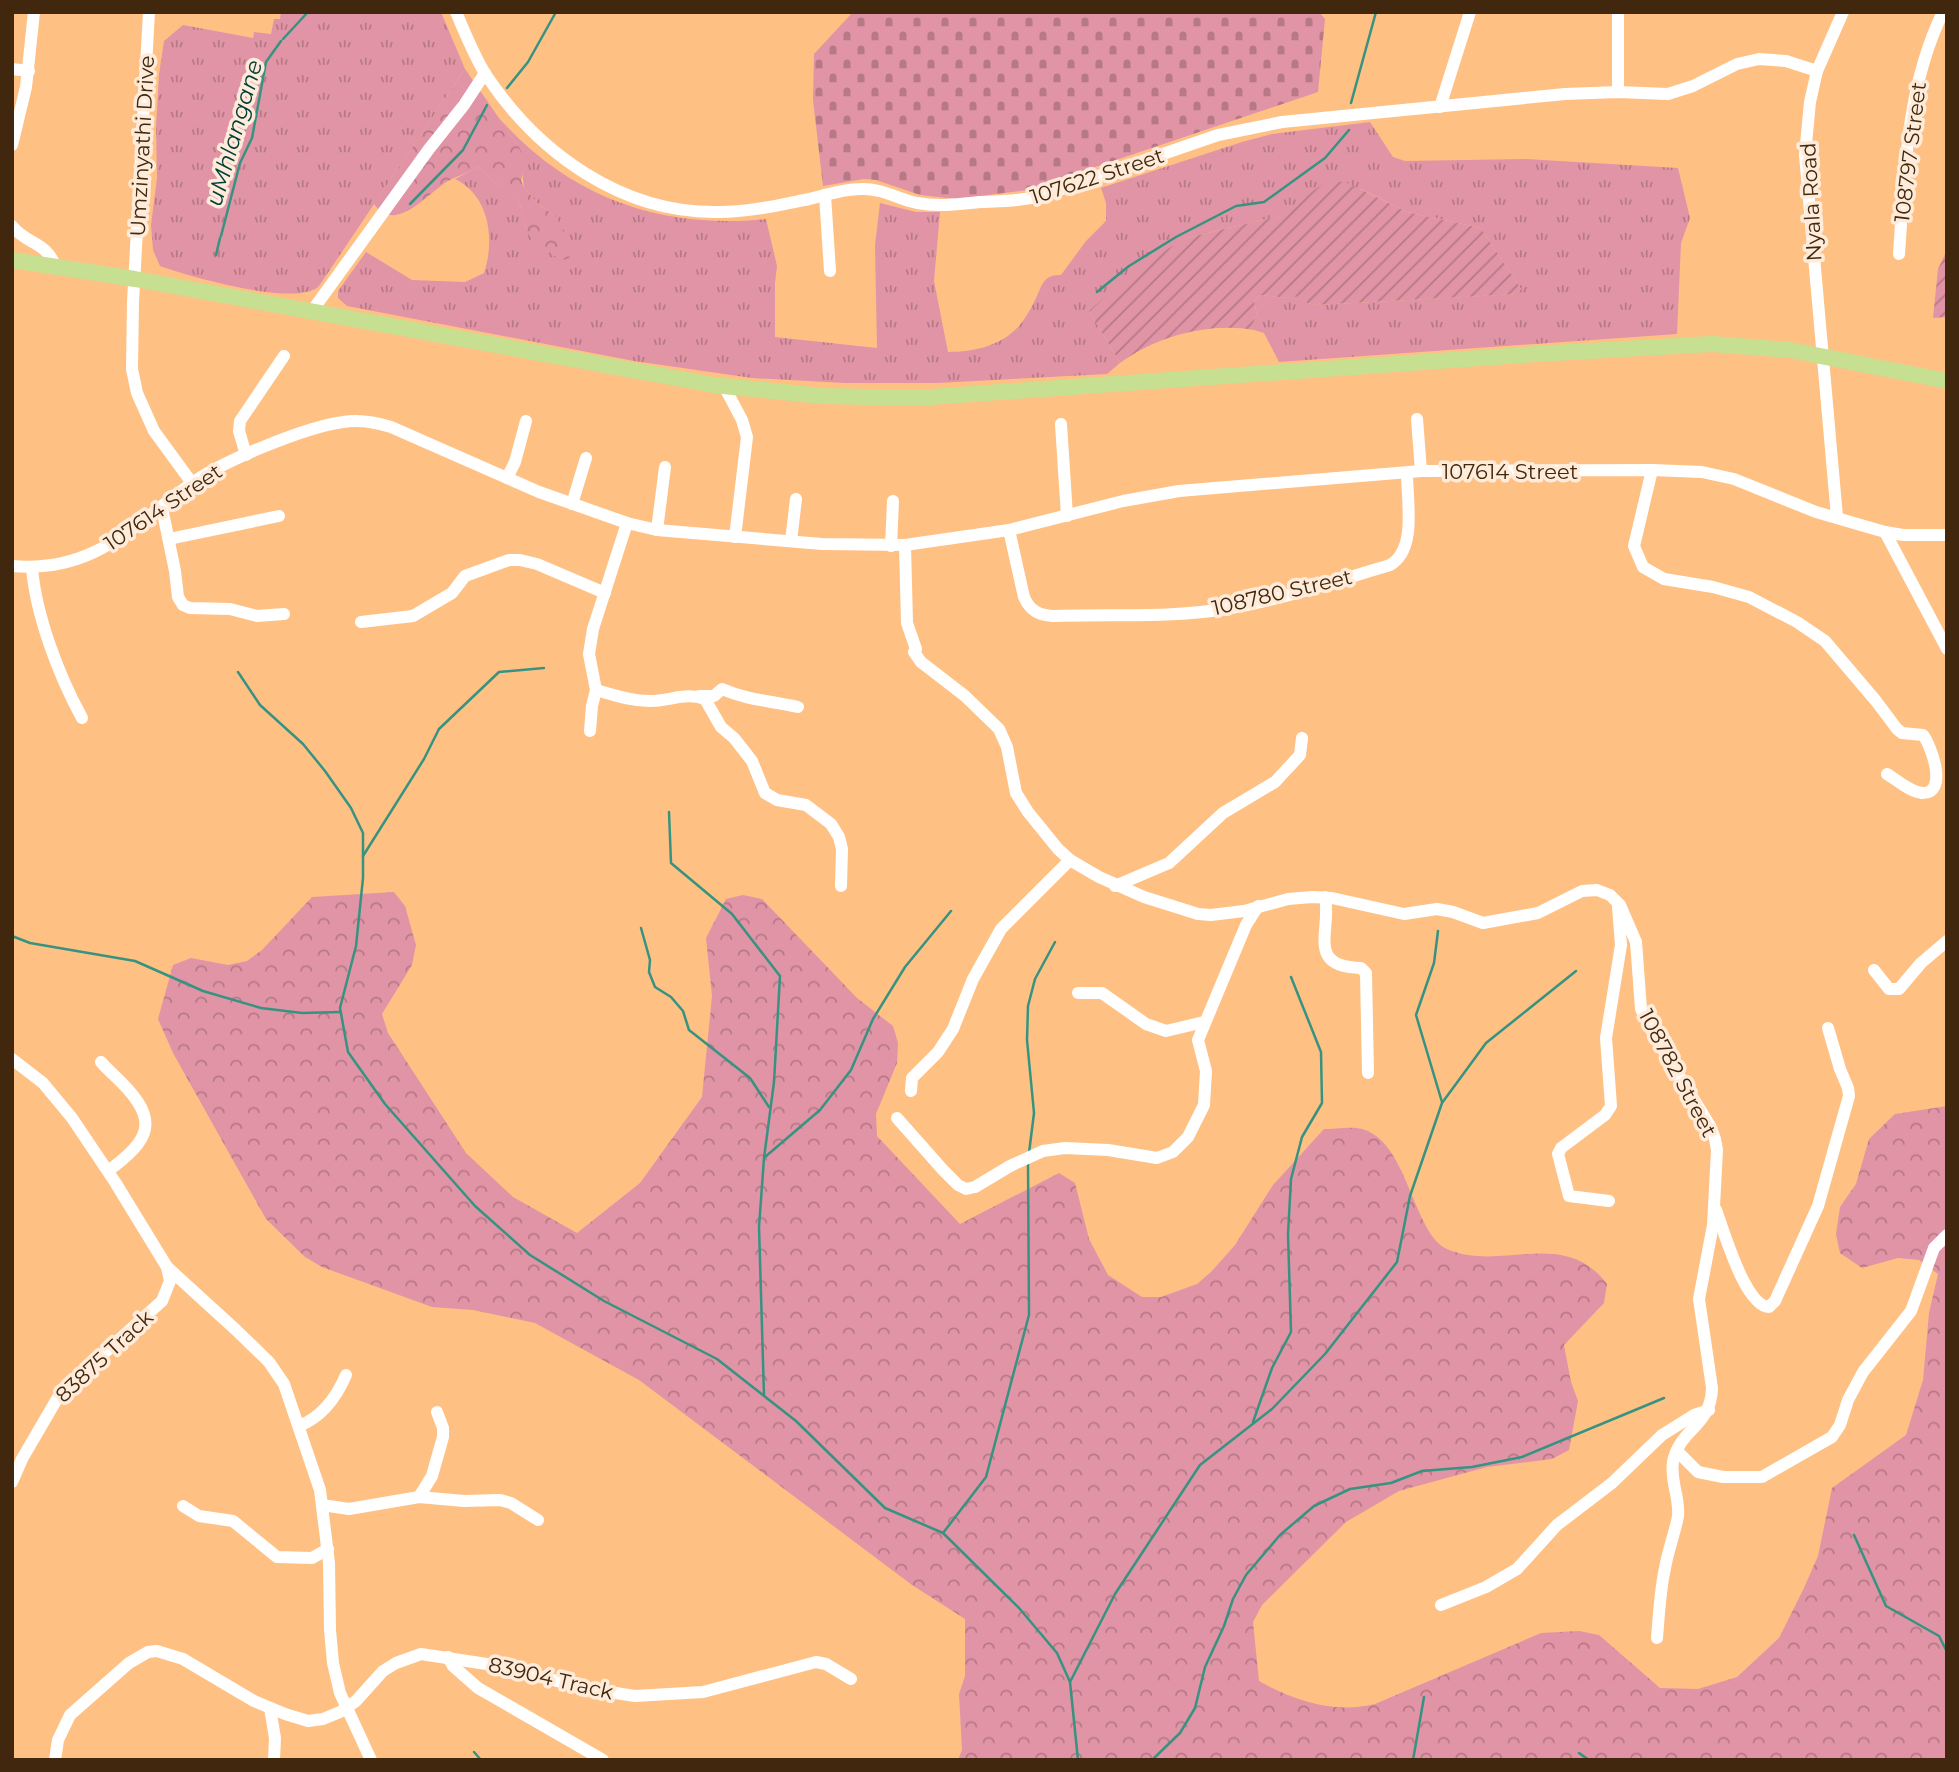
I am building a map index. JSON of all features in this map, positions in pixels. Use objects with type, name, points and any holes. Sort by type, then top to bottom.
[{"type":"main road","points":[[12,260],[135,279],[364,323],[724,386],[822,396],[917,398],[1712,344],[1765,346],[1824,355],[1947,381]]},
{"type":"street","points":[[12,145],[29,71],[34,12]]},
{"type":"street","name":"Umzinyathi Drive","points":[[149,12],[132,369],[138,393],[154,431],[192,483]]},
{"type":"street","name":"107622 Street","points":[[456,12],[485,73],[546,146],[583,173],[635,198],[683,209],[718,212],[771,206],[862,188],[917,203],[943,206],[1018,201],[1044,195],[1218,135],[1282,122],[1565,94],[1676,93],[1737,64],[1759,59],[1786,61],[1817,71]]},
{"type":"street","points":[[1440,107],[1470,12]]},
{"type":"street","points":[[1618,12],[1618,92]]},
{"type":"street","name":"Nyala Road","points":[[1837,517],[1805,155],[1808,113],[1817,71],[1843,12]]},
{"type":"street","name":"108797 Street","points":[[1899,254],[1913,95],[1923,59],[1943,12]]},
{"type":"street","points":[[12,69],[29,71]]},
{"type":"street","points":[[312,311],[485,73]]},
{"type":"street","points":[[825,195],[830,271]]},
{"type":"street","points":[[12,226],[18,233],[47,250],[56,268]]},
{"type":"street","points":[[246,455],[239,431],[240,421],[284,356]]},
{"type":"street","points":[[724,386],[742,419],[747,438],[736,537]]},
{"type":"street","points":[[1417,419],[1421,471]]},
{"type":"street","name":"107614 Street","points":[[12,566],[32,568],[58,565],[101,550],[162,508],[192,483],[246,455],[319,428],[341,422],[365,421],[402,431],[572,505],[627,523],[657,530],[822,544],[898,546],[1009,530],[1123,501],[1179,491],[1421,471],[1702,472],[1734,479],[1816,512],[1885,532],[1903,535],[1947,535]]},
{"type":"street","points":[[507,478],[516,462],[526,421]]},
{"type":"street","points":[[1061,424],[1066,516]]},
{"type":"street","points":[[572,505],[586,458]]},
{"type":"street","points":[[657,530],[665,467]]},
{"type":"street","points":[[1652,470],[1634,546],[1643,567],[1664,579],[1713,587],[1749,597],[1797,622],[1825,641],[1898,731],[1925,737],[1937,774],[1931,789],[1923,793],[1910,789],[1887,774]]},
{"type":"street","name":"108780 Street","points":[[1009,530],[1024,597],[1038,614],[1053,616],[1196,612],[1226,608],[1296,592],[1398,561],[1407,544],[1407,474]]},
{"type":"street","points":[[792,541],[796,499]]},
{"type":"street","points":[[892,501],[907,623],[916,649],[914,653],[999,729],[1006,747],[1016,793],[1051,842],[1070,860],[1115,886],[1198,914],[1211,915],[1288,899],[1325,897],[1404,914],[1437,909],[1483,923],[1538,913],[1582,891],[1597,890],[1610,895],[1617,903],[1621,946],[1606,1038],[1611,1106],[1605,1115],[1561,1148],[1558,1154],[1569,1196],[1609,1201]]},
{"type":"street","points":[[162,508],[178,597],[186,607],[230,609],[257,616],[284,614]]},
{"type":"street","points":[[169,539],[279,516]]},
{"type":"street","points":[[590,731],[596,690],[590,647],[627,523]]},
{"type":"street","points":[[1885,532],[1947,649]]},
{"type":"street","points":[[361,622],[413,616],[452,593],[465,576],[509,560],[537,564],[605,593]]},
{"type":"street","points":[[32,568],[36,596],[64,685],[82,719]]},
{"type":"street","points":[[596,690],[620,698],[648,701],[714,696],[722,689],[751,699],[798,707]]},
{"type":"street","points":[[696,696],[705,699],[721,727],[734,738],[752,761],[765,793],[777,800],[806,806],[831,824],[842,849],[841,886]]},
{"type":"street","points":[[1115,886],[1169,863],[1223,813],[1275,782],[1300,755],[1302,738]]},
{"type":"street","points":[[911,1091],[912,1078],[938,1052],[953,1029],[973,979],[1001,929],[1070,860]]},
{"type":"street","points":[[1325,897],[1327,906],[1323,935],[1326,952],[1339,965],[1361,968],[1366,973],[1368,1073]]},
{"type":"street","name":"108782 Street","points":[[1617,903],[1636,942],[1641,1009],[1714,1134],[1717,1150],[1714,1206],[1699,1299],[1712,1388],[1709,1410]]},
{"type":"street","points":[[897,1118],[943,1170],[966,1189],[975,1187],[1010,1166],[1043,1151],[1065,1148],[1108,1150],[1157,1158],[1177,1150],[1188,1137],[1205,1101],[1206,1071],[1198,1043],[1204,1022],[1258,906]]},
{"type":"street","points":[[1874,970],[1886,987],[1899,989],[1921,963],[1947,941]]},
{"type":"street","points":[[1078,993],[1102,993],[1146,1024],[1167,1031],[1204,1022]]},
{"type":"street","points":[[1714,1206],[1750,1294],[1762,1306],[1772,1305],[1818,1206],[1849,1096],[1828,1028]]},
{"type":"street","points":[[12,1059],[50,1092],[72,1118],[167,1267],[268,1362],[284,1384],[320,1490],[328,1549],[333,1662],[346,1708],[371,1760]]},
{"type":"street","points":[[101,1062],[138,1101],[147,1123],[133,1150],[108,1171]]},
{"type":"street","points":[[1677,1451],[1690,1467],[1698,1472],[1751,1478],[1766,1475],[1832,1437],[1863,1372],[1911,1311],[1934,1248],[1947,1235]]},
{"type":"street","name":"83875 Track","points":[[12,1482],[22,1459],[61,1392],[162,1301],[167,1294],[170,1277],[167,1267]]},
{"type":"street","points":[[299,1426],[317,1417],[335,1395],[346,1375]]},
{"type":"street","points":[[1657,1637],[1661,1589],[1678,1514],[1672,1473],[1677,1451],[1709,1410]]},
{"type":"street","points":[[1440,1605],[1486,1587],[1517,1569],[1557,1525],[1612,1483],[1662,1436],[1694,1415],[1709,1410]]},
{"type":"street","points":[[419,1497],[432,1476],[443,1437],[438,1412]]},
{"type":"street","points":[[322,1505],[349,1509],[419,1497],[505,1501],[538,1520]]},
{"type":"street","points":[[183,1506],[199,1516],[233,1521],[277,1557],[312,1558],[328,1549]]},
{"type":"street","points":[[55,1760],[58,1740],[70,1715],[129,1663],[148,1652],[157,1651],[183,1659],[233,1690],[270,1708],[308,1721],[323,1719],[346,1708]]},
{"type":"street","name":"83904 Track","points":[[346,1708],[356,1701],[383,1671],[421,1654],[512,1668],[610,1694],[635,1696],[704,1692],[816,1662],[826,1664],[851,1679]]},
{"type":"street","points":[[448,1657],[453,1666],[478,1688],[603,1760]]},
{"type":"street","points":[[270,1708],[276,1748],[274,1760]]},
{"type":"green space","points":[[281,12],[441,12],[465,69],[319,286],[307,292],[289,294],[242,288],[160,266],[153,250],[151,225],[157,178],[156,127],[164,41],[183,25],[253,38],[254,32],[271,34],[274,19],[280,19]]},
{"type":"green space","points":[[853,12],[1319,12],[1325,19],[1318,92],[1027,190],[955,199],[920,195],[876,180],[864,179],[823,186],[813,100],[814,54]]},
{"type":"green space","points":[[465,69],[519,147],[525,160],[521,181],[524,187],[537,203],[555,216],[570,240],[573,253],[568,259],[561,260],[533,242],[526,230],[514,193],[497,184],[478,167],[448,181],[401,214],[382,212],[374,204]]},
{"type":"green space","points":[[498,117],[526,145],[555,168],[618,202],[653,213],[689,219],[766,219],[777,266],[775,337],[877,348],[875,245],[880,203],[916,212],[940,212],[934,281],[948,352],[968,351],[995,343],[1012,333],[1026,316],[1044,282],[1050,276],[1061,275],[1086,241],[1106,221],[1106,203],[1101,188],[1272,134],[1370,122],[1393,157],[1405,161],[1526,159],[1678,168],[1690,218],[1681,243],[1677,334],[1279,362],[1264,333],[1254,330],[1252,326],[1257,314],[1254,301],[1260,295],[1287,298],[1301,295],[1307,303],[1317,305],[1517,294],[1521,289],[1481,228],[1407,212],[1361,189],[1321,185],[1280,216],[1186,238],[1089,311],[1120,363],[1107,374],[937,383],[845,383],[752,378],[634,361],[347,306],[338,298],[338,291],[366,252],[412,280],[465,282],[484,273],[489,247],[487,220],[476,196],[455,179],[478,167],[497,184],[514,192],[526,230],[555,216],[537,203],[524,187],[519,147]]},
{"type":"green space","points":[[1335,181],[1348,183],[1407,212],[1481,228],[1521,289],[1518,294],[1316,305],[1307,303],[1301,296],[1287,298],[1260,295],[1254,301],[1257,314],[1252,326],[1254,330],[1219,328],[1184,333],[1150,345],[1120,363],[1089,311],[1138,267],[1186,238],[1279,216],[1321,185]]},
{"type":"green space","points":[[1947,250],[1947,317],[1933,318],[1938,269]]},
{"type":"green space","points":[[394,892],[405,906],[416,945],[412,965],[382,1014],[388,1033],[466,1153],[513,1197],[577,1233],[640,1183],[702,1097],[712,996],[706,938],[726,899],[743,895],[762,899],[857,998],[893,1026],[898,1043],[897,1063],[876,1114],[877,1136],[960,1224],[1059,1173],[1075,1183],[1089,1239],[1108,1275],[1142,1297],[1161,1297],[1197,1284],[1211,1272],[1235,1245],[1273,1185],[1324,1129],[1353,1128],[1362,1129],[1377,1137],[1390,1151],[1426,1226],[1435,1240],[1447,1249],[1468,1255],[1489,1256],[1552,1254],[1571,1257],[1590,1267],[1607,1284],[1604,1303],[1564,1345],[1571,1382],[1578,1401],[1569,1450],[1552,1459],[1487,1467],[1399,1491],[1346,1522],[1262,1605],[1253,1622],[1259,1681],[1301,1700],[1330,1706],[1360,1707],[1375,1704],[1541,1633],[1579,1631],[1599,1635],[1660,1688],[1698,1689],[1737,1677],[1779,1638],[1818,1556],[1832,1488],[1906,1435],[1923,1380],[1929,1313],[1938,1274],[1919,1260],[1898,1258],[1862,1268],[1840,1253],[1836,1234],[1840,1207],[1856,1184],[1869,1139],[1895,1114],[1947,1106],[1947,1760],[958,1760],[962,1750],[959,1694],[965,1676],[965,1619],[912,1585],[639,1380],[535,1323],[473,1310],[432,1307],[322,1267],[305,1257],[266,1219],[173,1053],[158,1019],[173,965],[191,958],[228,965],[247,961],[262,950],[312,897]]},
{"type":"waterway","name":"uMhlangane","points":[[283,39],[308,12]]},
{"type":"waterway","points":[[507,88],[528,62],[556,12]]},
{"type":"waterway","points":[[1351,103],[1376,12]]},
{"type":"waterway","name":"uMhlangane","points":[[221,236],[240,163],[252,138],[266,62],[281,41]]},
{"type":"waterway","points":[[410,204],[463,150],[487,105]]},
{"type":"waterway","points":[[1097,292],[1129,266],[1176,237],[1236,206],[1264,202],[1325,158],[1349,130]]},
{"type":"waterway","name":"uMhlangane","points":[[216,255],[220,238]]},
{"type":"waterway","points":[[363,856],[424,759],[439,729],[499,672],[544,668]]},
{"type":"waterway","points":[[238,672],[260,705],[303,744],[325,771],[351,808],[363,833],[363,878],[356,946],[340,1008],[348,1052],[385,1104],[475,1206],[530,1255],[604,1301],[717,1359],[796,1421],[885,1508],[943,1533],[1019,1608],[1057,1653],[1070,1682],[1078,1760]]},
{"type":"waterway","points":[[669,812],[671,863],[732,914],[780,976],[774,1082],[764,1158],[759,1227],[764,1395]]},
{"type":"waterway","points":[[765,1157],[820,1110],[851,1070],[873,1019],[905,967],[951,911]]},
{"type":"waterway","points":[[641,928],[650,960],[649,972],[655,987],[671,997],[683,1011],[689,1030],[750,1078],[769,1107]]},
{"type":"waterway","points":[[1438,931],[1434,963],[1416,1015],[1442,1102]]},
{"type":"waterway","points":[[12,936],[30,943],[135,961],[203,991],[261,1008],[302,1013],[340,1012]]},
{"type":"waterway","points":[[1029,1153],[1034,1113],[1027,1040],[1028,1006],[1035,979],[1055,942]]},
{"type":"waterway","points":[[1070,1682],[1115,1594],[1200,1465],[1272,1409],[1325,1354],[1397,1262],[1410,1196],[1442,1103],[1486,1043],[1576,971]]},
{"type":"waterway","points":[[1253,1422],[1272,1368],[1291,1332],[1288,1234],[1291,1179],[1302,1137],[1322,1103],[1321,1052],[1291,977]]},
{"type":"waterway","points":[[943,1533],[986,1477],[1029,1315],[1028,1163]]},
{"type":"waterway","points":[[1152,1760],[1180,1733],[1195,1708],[1205,1667],[1233,1599],[1246,1575],[1280,1535],[1314,1506],[1350,1489],[1391,1483],[1422,1471],[1472,1467],[1522,1457],[1664,1398]]},
{"type":"waterway","points":[[1854,1535],[1886,1606],[1939,1636],[1947,1652]]},
{"type":"waterway","points":[[1413,1760],[1424,1697]]},
{"type":"waterway","points":[[474,1752],[481,1760]]},
{"type":"waterway","points":[[1579,1753],[1589,1760]]}]
